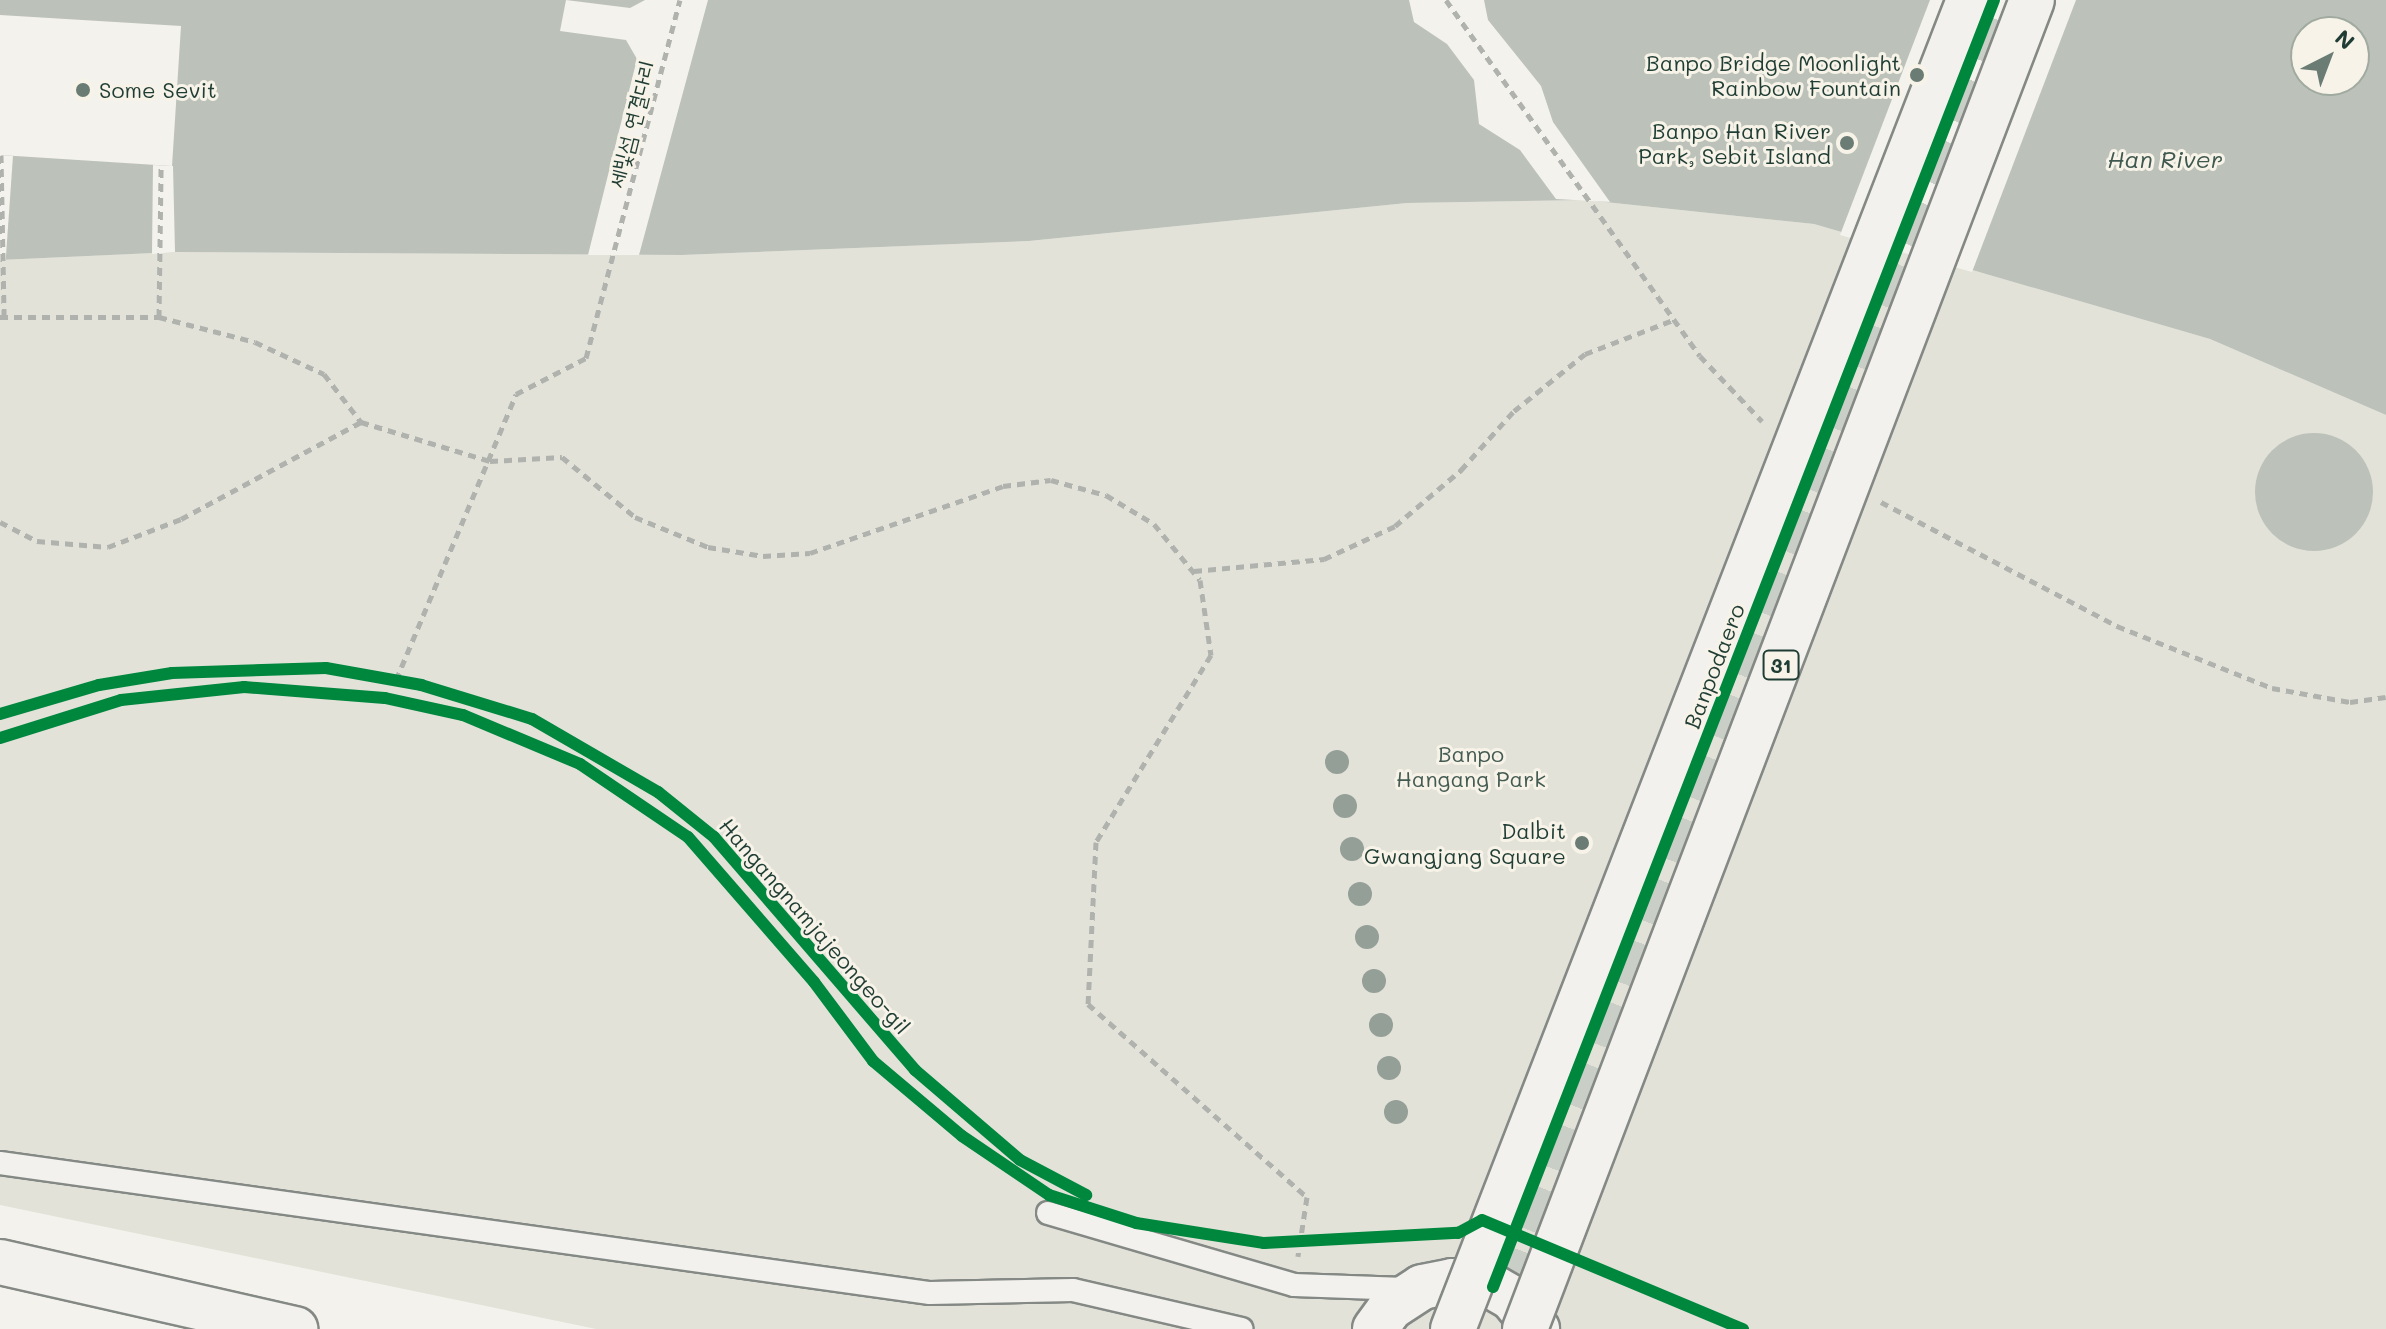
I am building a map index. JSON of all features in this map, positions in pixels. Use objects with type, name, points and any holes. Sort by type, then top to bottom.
[{"type":"main road","name":"Banpodaero","points":[[1453,1329],[1969,0]]},
{"type":"main road","name":"31","points":[[1525,1329],[2032,0]]},
{"type":"main road","points":[[0,1262],[296,1329]]},
{"type":"main road","points":[[1375,1329],[1390,1308],[1422,1287],[1452,1281],[1493,1287],[1512,1298],[1537,1329]]},
{"type":"main road","points":[[153,1299],[251,1329]]},
{"type":"lane","points":[[0,1163],[930,1293],[1073,1290],[1242,1329]]},
{"type":"lane","points":[[1048,1213],[1294,1285],[1422,1287]]},
{"type":"path","points":[[1446,0],[1673,320],[1769,429]]},
{"type":"path","points":[[1,155],[2,316],[159,317],[255,342],[324,374],[361,422],[490,461],[562,457],[635,517],[708,547],[763,556],[810,553],[1003,486],[1051,480],[1106,495],[1154,524],[1200,580],[1211,655],[1096,842],[1088,1004],[1307,1197],[1291,1241],[1298,1256]]},
{"type":"path","points":[[159,317],[161,165]]},
{"type":"path","points":[[1193,571],[1324,559],[1395,526],[1461,470],[1514,411],[1585,354],[1673,320]]},
{"type":"path","points":[[0,522],[37,541],[108,547],[181,519],[361,422]]},
{"type":"path","points":[[1866,494],[2117,626],[2272,688],[2350,702],[2386,697]]},
{"type":"path","points":[[1291,1241],[1316,1241]]},
{"type":"green space","name":"Banpo Hangang Park","points":[[1586,200],[1814,224],[2210,339],[2386,415],[2386,1329],[596,1329],[0,1205],[0,260],[175,252],[682,255],[1029,241],[1407,203]]},
{"type":"water","name":"Han River","points":[[0,0],[2386,0],[2386,415],[2210,339],[1814,224],[1586,200],[1407,203],[1029,241],[682,255],[176,252],[0,260],[0,155],[172,166],[181,26],[0,15]]},
{"type":"water","points":[[2314,433],[2347,443],[2363,459],[2373,492],[2363,525],[2347,541],[2314,551],[2281,541],[2265,525],[2255,492],[2265,459],[2281,443]]},
{"type":"pier","points":[[566,0],[630,8],[645,0],[708,0],[639,255],[588,255],[637,59],[626,40],[560,31]]},
{"type":"pier","points":[[1409,0],[1484,0],[1488,20],[1541,86],[1553,122],[1610,202],[1556,199],[1520,150],[1479,124],[1474,80],[1447,44],[1414,22]]},
{"type":"pier","points":[[1930,0],[2076,0],[1972,272],[1840,235]]},
{"type":"pier","points":[[0,155],[13,156],[6,261],[0,260]]},
{"type":"pier","points":[[153,165],[173,166],[175,252],[152,254]]},
{"type":"tunnel","points":[[1493,1287],[1994,0]]},
{"type":"cycle path","points":[[1493,1287],[1994,0]]},
{"type":"cycle path","name":"Hangangnamjajeongeo-gil","points":[[0,714],[99,685],[172,673],[326,668],[421,685],[532,719],[658,792],[714,837],[915,1070],[1020,1160],[1086,1195]]},
{"type":"cycle path","points":[[0,738],[121,700],[244,687],[385,698],[463,715],[580,764],[688,837],[814,982],[873,1061],[962,1136],[1049,1195],[1136,1223],[1264,1243],[1458,1233],[1482,1220],[1743,1329]]},
{"type":"place","name":"Banpo Bridge Moonlight Rainbow Fountain","points":[[1917,75]]},
{"type":"place","name":"Some Sevit","points":[[83,90]]},
{"type":"place","name":"Banpo Han River Park, Sebit Island","points":[[1847,143]]},
{"type":"place","name":"Dalbit Gwangjang Square","points":[[1582,843]]}]
